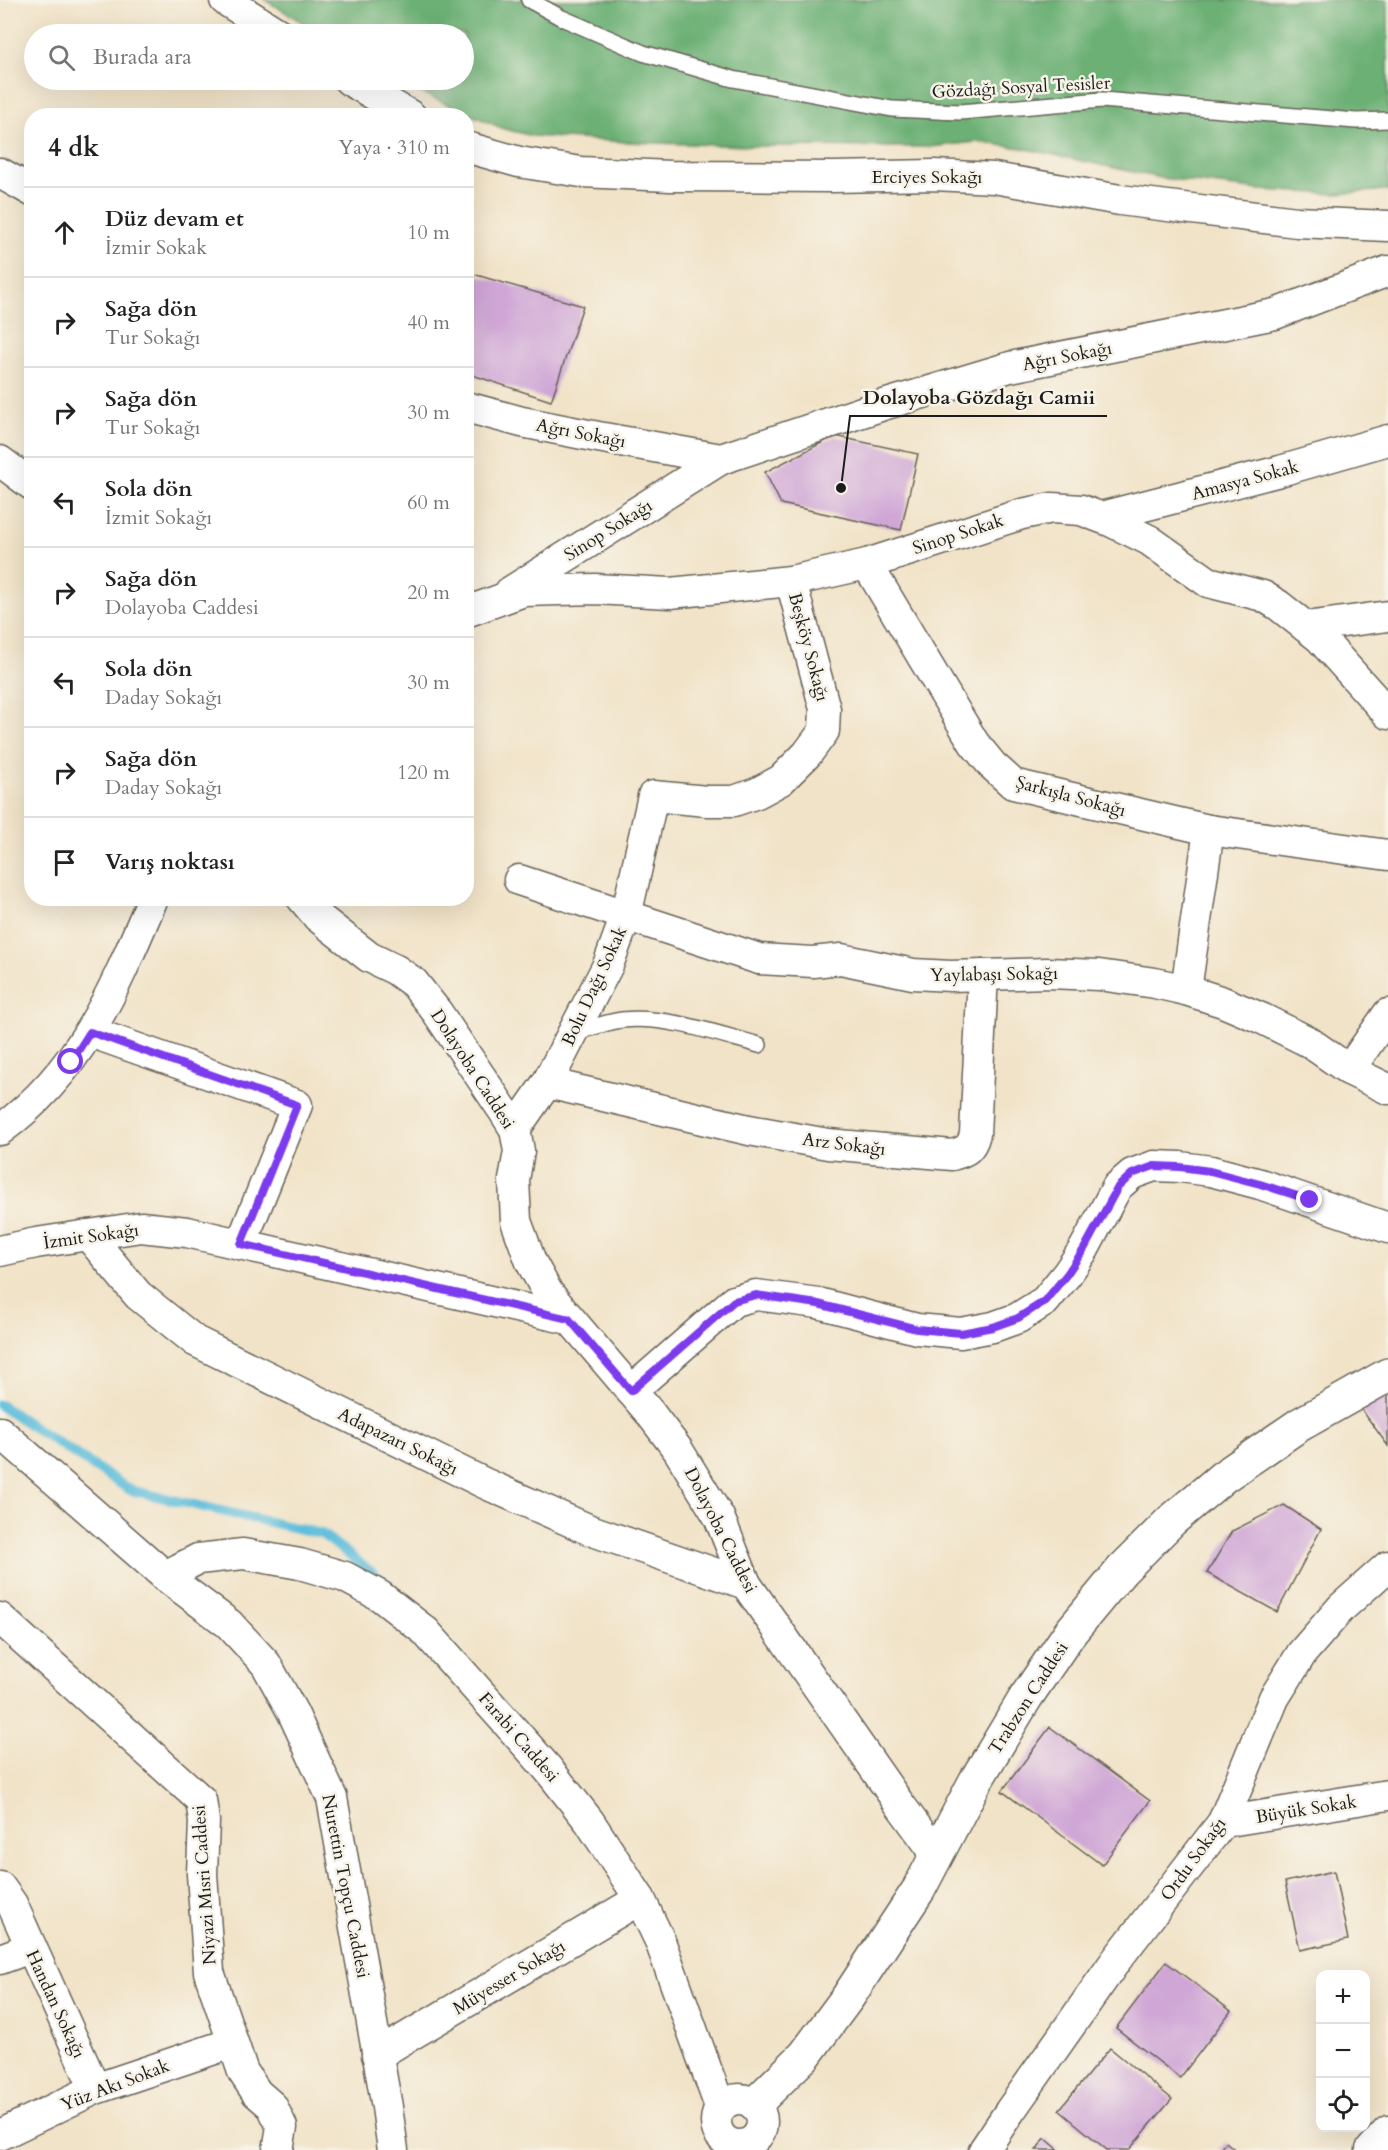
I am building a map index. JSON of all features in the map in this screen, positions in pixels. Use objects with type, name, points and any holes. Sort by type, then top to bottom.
[{"type":"street","points":[[225,0],[263,24]]},
{"type":"street","points":[[366,90],[397,108]]},
{"type":"street","name":"Erciyes Sokağı","points":[[474,149],[519,162],[581,172],[670,176],[934,175],[994,178],[1155,204],[1297,222],[1388,226]]},
{"type":"street","points":[[0,173],[24,186]]},
{"type":"street","name":"Ağrı Sokağı","points":[[474,409],[522,422],[721,459],[880,406],[1010,367],[1275,314],[1388,271]]},
{"type":"street","name":"Amasya Sokak","points":[[1101,517],[1280,471],[1388,440]]},
{"type":"street","name":"Sinop Sokağı","points":[[495,601],[721,459]]},
{"type":"street","points":[[0,461],[24,480]]},
{"type":"street","name":"Sinop Sokak","points":[[474,609],[524,591],[595,589],[670,592],[791,581],[867,564],[988,525],[1052,508],[1081,510],[1149,540],[1208,582],[1263,596],[1320,638],[1388,714]]},
{"type":"street","name":"Şarkışla Sokağı","points":[[867,564],[974,743],[992,765],[1013,784],[1209,830],[1388,855]]},
{"type":"street","name":"Beşköy Sokağı","points":[[652,796],[734,801],[758,793],[781,780],[807,754],[824,731],[825,709],[791,581]]},
{"type":"street","points":[[1306,627],[1388,616]]},
{"type":"street","name":"Bolu Dağı Sokak","points":[[515,1129],[547,1083],[608,966],[626,916],[652,796]]},
{"type":"street","points":[[1186,990],[1209,830]]},
{"type":"street","name":"Yaylabaşı Sokağı","points":[[519,880],[759,959],[813,962],[841,959],[913,974],[951,976],[1047,973],[1099,975],[1186,990],[1223,1002],[1263,1019],[1309,1042],[1349,1071],[1388,1089]]},
{"type":"street","points":[[0,1130],[30,1106],[71,1062],[118,980],[150,906]]},
{"type":"street","name":"Dolayoba Caddesi","points":[[309,906],[318,917],[369,957],[396,970],[414,983],[437,1012],[515,1129],[519,1151],[514,1180],[516,1221],[531,1262],[548,1293],[678,1450],[719,1517],[746,1584],[937,1855]]},
{"type":"street","name":"Arz Sokağı","points":[[547,1083],[749,1130],[828,1144],[952,1155],[966,1151],[972,1145],[975,1134],[983,975]]},
{"type":"street","points":[[1349,1071],[1388,1014]]},
{"type":"street","points":[[90,1032],[297,1105],[241,1244]]},
{"type":"street","points":[[631,1391],[734,1301],[756,1295],[818,1304],[917,1329],[961,1333],[993,1327],[1018,1318],[1045,1301],[1067,1274],[1084,1249],[1118,1187],[1132,1174],[1154,1166],[1210,1171],[1260,1184],[1388,1228]]},
{"type":"street","name":"İzmit Sokağı","points":[[0,1251],[36,1243],[141,1227],[187,1232],[569,1319]]},
{"type":"street","name":"Adapazarı Sokağı","points":[[88,1235],[138,1295],[195,1341],[484,1483],[590,1530],[746,1584]]},
{"type":"street","name":"Trabzon Caddesi","points":[[755,2104],[805,2055],[848,1997],[919,1889],[975,1782],[1026,1697],[1069,1634],[1122,1570],[1171,1521],[1223,1477],[1299,1425],[1388,1375]]},
{"type":"street","name":"Nurettin Topçu Caddesi","points":[[0,1432],[165,1576],[229,1624],[266,1664],[332,1798],[393,2150]]},
{"type":"street","name":"Farabi Caddesi","points":[[165,1576],[198,1559],[243,1554],[300,1564],[345,1577],[380,1596],[425,1631],[548,1769],[589,1821],[640,1899],[660,1941],[720,2107]]},
{"type":"street","name":"Ordu Sokağı","points":[[984,2150],[1118,1959],[1223,1822],[1274,1698],[1302,1653],[1341,1608],[1388,1566]]},
{"type":"street","name":"Niyazi Mısri Caddesi","points":[[0,1618],[201,1800],[204,1821],[202,1874],[209,1972],[243,2072],[257,2093],[272,2106],[282,2127],[278,2150]]},
{"type":"street","name":"Büyük Sokak","points":[[1223,1822],[1388,1795]]},
{"type":"street","name":"Handan Sokağı","points":[[0,1887],[12,1905],[95,2089]]},
{"type":"street","name":"Müyesser Sokağı","points":[[377,2055],[640,1899]]},
{"type":"street","points":[[0,1959],[30,1948]]},
{"type":"street","name":"Yüz Akı Sokak","points":[[0,2135],[95,2089],[232,2043]]},
{"type":"street","points":[[733,2098],[741,2098],[755,2104],[762,2118],[760,2133],[748,2143],[733,2147],[716,2129],[715,2122],[720,2107],[733,2098]]},
{"type":"street","points":[[1371,2150],[1388,2131]]},
{"type":"lane","name":"Gözdağı Sosyal Tesisler","points":[[529,0],[562,18],[643,53],[733,79],[892,110],[960,112],[1102,100],[1356,121],[1388,120]]},
{"type":"lane","points":[[573,1034],[623,1020],[653,1021],[685,1026],[759,1045]]},
{"type":"green space","points":[[265,0],[1388,0],[1388,190],[1336,194],[1261,190],[1161,178],[1022,148],[976,142],[929,147],[751,146],[533,136],[504,129],[474,116],[474,108],[456,108],[415,90],[474,90],[474,24],[305,24]]},
{"type":"building","points":[[474,274],[583,306],[551,401],[474,376]]},
{"type":"building","points":[[835,436],[918,454],[901,530],[781,504],[765,472]]},
{"type":"building","points":[[1388,1385],[1388,1446],[1359,1406]]},
{"type":"building","points":[[1284,1505],[1321,1529],[1277,1612],[1207,1573],[1232,1531]]},
{"type":"building","points":[[1050,1727],[1150,1801],[1102,1865],[1002,1791]]},
{"type":"building","points":[[1334,1871],[1348,1940],[1300,1950],[1285,1882]]},
{"type":"building","points":[[1166,1962],[1231,2011],[1180,2078],[1116,2028]]},
{"type":"building","points":[[1110,2048],[1172,2099],[1129,2150],[1107,2150],[1059,2110]]},
{"type":"building","points":[[1045,2138],[1059,2150],[1036,2150]]},
{"type":"building","points":[[1226,2142],[1235,2150],[1219,2150]]},
{"type":"waterway","points":[[0,1405],[130,1490],[322,1534],[392,1588]]},
{"type":"place","name":"Dolayoba Gözdağı Camii","points":[[841,488]]},
{"type":"route","points":[[71,1062],[90,1032],[297,1105],[241,1244],[569,1319],[631,1391],[734,1301],[756,1295],[818,1304],[917,1329],[961,1333],[993,1327],[1018,1318],[1045,1301],[1067,1274],[1084,1249],[1118,1187],[1132,1174],[1154,1166],[1210,1171],[1310,1200]]}]
